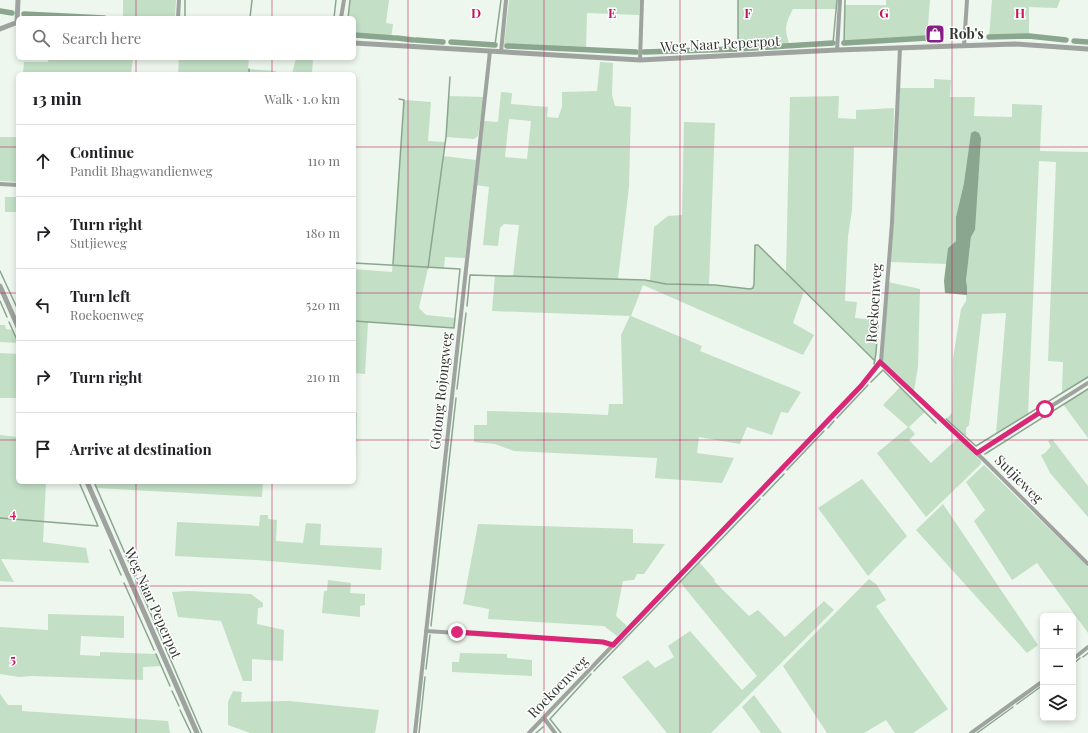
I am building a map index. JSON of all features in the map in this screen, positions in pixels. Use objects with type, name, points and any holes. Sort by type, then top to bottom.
[{"type":"street","points":[[18,0],[18,16]]},
{"type":"street","points":[[178,16],[179,0]]},
{"type":"street","points":[[341,16],[344,0]]},
{"type":"street","points":[[501,52],[506,0]]},
{"type":"street","points":[[640,60],[642,0]]},
{"type":"street","points":[[837,50],[840,0]]},
{"type":"street","points":[[964,46],[967,0]]},
{"type":"street","points":[[0,29],[16,23]]},
{"type":"street","name":"Weg Naar Peperpot","points":[[356,43],[640,60],[837,50],[1015,44],[1088,49]]},
{"type":"street","name":"Roekoenweg","points":[[529,733],[861,386],[880,362],[892,223],[900,48]]},
{"type":"street","name":"Gotong Rojongweg","points":[[415,733],[490,51]]},
{"type":"street","points":[[0,184],[16,185]]},
{"type":"street","points":[[0,286],[16,322]]},
{"type":"street","name":"Sutjieweg","points":[[880,362],[977,453],[1088,564]]},
{"type":"street","points":[[977,453],[1088,383]]},
{"type":"street","name":"Weg Naar Peperpot","points":[[88,484],[197,733]]},
{"type":"street","points":[[426,631],[603,642],[613,645]]},
{"type":"street","points":[[1076,657],[1088,647]]},
{"type":"street","points":[[971,733],[1040,683]]},
{"type":"street","points":[[544,718],[555,733]]},
{"type":"shaded area","points":[[123,0],[176,0],[175,16],[123,16]]},
{"type":"shaded area","points":[[350,0],[389,0],[386,23],[393,24],[391,38],[356,35],[356,16],[348,16]]},
{"type":"shaded area","points":[[509,0],[640,0],[639,15],[587,13],[586,49],[504,45]]},
{"type":"shaded area","points":[[738,0],[837,0],[836,9],[793,9],[786,27],[790,46],[738,49]]},
{"type":"shaded area","points":[[886,0],[930,0],[927,38],[844,43],[845,5],[886,5]]},
{"type":"shaded area","points":[[992,0],[1060,0],[1057,8],[1029,7],[1029,36],[989,37]]},
{"type":"shaded area","points":[[48,60],[133,60],[131,72],[23,72],[24,62],[48,62]]},
{"type":"shaded area","points":[[179,60],[249,60],[248,69],[276,71],[276,72],[178,72]]},
{"type":"shaded area","points":[[296,60],[313,60],[312,72],[292,72]]},
{"type":"shaded area","points":[[600,62],[613,63],[612,95],[615,106],[631,107],[629,187],[618,279],[650,281],[654,227],[668,216],[682,215],[684,122],[715,123],[709,285],[750,289],[753,288],[754,284],[755,245],[758,245],[786,272],[790,97],[839,96],[838,118],[856,119],[856,110],[894,108],[893,147],[854,147],[852,210],[848,236],[845,301],[857,302],[855,318],[879,320],[875,361],[804,291],[793,323],[814,335],[803,355],[643,285],[631,316],[702,346],[700,351],[801,392],[788,413],[781,412],[772,435],[747,427],[740,444],[699,437],[697,453],[734,458],[722,483],[655,478],[657,458],[514,451],[495,444],[474,442],[474,425],[487,425],[487,411],[608,415],[609,404],[623,404],[621,335],[630,316],[492,311],[495,275],[513,276],[519,225],[504,224],[500,228],[498,246],[483,245],[489,187],[476,185],[484,121],[498,122],[501,92],[512,93],[511,104],[548,107],[547,117],[558,118],[562,107],[562,92],[597,91]],"holes":[[[509,119],[531,121],[527,159],[505,157]]]},
{"type":"shaded area","points":[[934,79],[951,80],[950,97],[975,97],[974,116],[1012,117],[1012,104],[1042,105],[1040,151],[1088,152],[1088,377],[1062,393],[1063,362],[1048,361],[1056,162],[1039,161],[1028,415],[996,434],[1006,313],[982,314],[969,425],[966,428],[966,437],[946,419],[952,413],[953,358],[961,309],[966,301],[966,281],[971,237],[975,230],[964,183],[956,217],[956,241],[948,248],[947,264],[890,262],[894,222],[900,88],[934,88]]},
{"type":"shaded area","points":[[448,96],[484,97],[478,136],[474,139],[446,137]]},
{"type":"shaded area","points":[[404,100],[431,102],[428,141],[445,142],[444,156],[476,160],[465,258],[445,257],[444,268],[428,268],[419,308],[426,315],[455,318],[454,328],[368,322],[365,374],[356,373],[356,269],[392,272]]},
{"type":"shaded area","points":[[975,131],[979,133],[981,138],[975,230],[971,237],[966,281],[967,295],[945,293],[944,281],[948,248],[956,241],[956,217],[964,183],[971,133]]},
{"type":"shaded area","points":[[0,137],[16,137],[16,182],[0,181]]},
{"type":"shaded area","points":[[5,197],[16,197],[16,212],[5,212]]},
{"type":"shaded area","points":[[888,282],[920,289],[918,367],[914,391],[883,361]]},
{"type":"shaded area","points":[[0,325],[5,325],[6,329],[13,330],[16,343],[0,342]]},
{"type":"shaded area","points":[[0,353],[16,354],[16,398],[0,398]]},
{"type":"shaded area","points":[[900,387],[925,412],[909,427],[915,434],[909,440],[931,463],[958,438],[981,461],[981,464],[926,517],[877,453],[908,427],[883,405]]},
{"type":"shaded area","points":[[1088,389],[1088,438],[1063,404]]},
{"type":"shaded area","points":[[356,412],[357,413],[356,464]]},
{"type":"shaded area","points":[[0,435],[16,437],[16,484],[46,484],[43,542],[86,548],[89,563],[1,559],[14,582],[0,581]]},
{"type":"shaded area","points":[[1052,439],[1088,486],[1088,517],[1050,473],[1041,455],[1051,446],[1048,441]]},
{"type":"shaded area","points":[[984,465],[1088,567],[1088,633],[1076,617],[1076,613],[1073,613],[1037,563],[1012,580],[974,521],[985,510],[966,482]]},
{"type":"shaded area","points":[[862,479],[907,536],[868,576],[818,508]]},
{"type":"shaded area","points":[[95,484],[263,484],[262,497],[96,488]]},
{"type":"shaded area","points":[[943,504],[1038,645],[1027,653],[916,530]]},
{"type":"shaded area","points":[[260,515],[268,515],[268,519],[277,520],[276,541],[303,543],[306,523],[321,524],[320,545],[382,548],[381,570],[256,560],[175,556],[177,522],[259,526]]},
{"type":"shaded area","points":[[478,524],[633,529],[633,543],[665,544],[644,574],[637,574],[634,580],[623,581],[616,616],[627,626],[617,636],[604,626],[488,619],[489,609],[463,604]]},
{"type":"shaded area","points":[[699,562],[715,580],[714,581],[749,616],[758,610],[785,637],[824,601],[834,610],[711,733],[667,733],[622,677],[648,660],[655,668],[674,657],[668,646],[690,631],[742,690],[757,676],[680,582]]},
{"type":"shaded area","points":[[869,579],[876,584],[886,600],[876,606],[948,709],[913,733],[895,733],[886,720],[864,733],[827,733],[783,666]]},
{"type":"shaded area","points":[[328,580],[351,583],[350,593],[365,594],[365,605],[360,606],[360,617],[322,613],[324,591],[327,591]]},
{"type":"shaded area","points":[[188,591],[251,594],[263,603],[263,607],[258,608],[257,624],[284,630],[283,661],[252,659],[252,681],[243,681],[221,621],[178,617],[172,592]]},
{"type":"shaded area","points":[[48,614],[124,616],[124,638],[81,636],[80,655],[100,656],[100,652],[156,654],[161,666],[143,667],[143,680],[32,676],[19,677],[0,674],[0,627],[48,630]]},
{"type":"shaded area","points":[[460,653],[507,654],[507,658],[532,660],[532,676],[452,672],[452,662],[459,662]]},
{"type":"shaded area","points":[[233,691],[242,692],[241,702],[289,701],[379,710],[375,733],[250,733],[228,725],[228,702]]},
{"type":"shaded area","points":[[0,694],[8,705],[22,705],[22,711],[168,721],[170,733],[0,733]]},
{"type":"shaded area","points":[[754,695],[782,733],[761,733],[742,707]]},
{"type":"waterway","points":[[185,0],[185,16]]},
{"type":"waterway","points":[[250,16],[252,0]]},
{"type":"waterway","points":[[334,16],[336,0]]},
{"type":"waterway","points":[[348,16],[350,0]]},
{"type":"waterway","points":[[495,45],[501,0]]},
{"type":"waterway","points":[[738,0],[738,49]]},
{"type":"waterway","points":[[833,43],[837,0]]},
{"type":"waterway","points":[[844,43],[845,0]]},
{"type":"waterway","points":[[0,11],[12,13]]},
{"type":"waterway","points":[[24,14],[64,16]]},
{"type":"waterway","points":[[356,35],[394,38]]},
{"type":"waterway","points":[[989,37],[1029,36],[1066,40]]},
{"type":"waterway","points":[[397,38],[413,40]]},
{"type":"waterway","points":[[844,43],[927,38]]},
{"type":"waterway","points":[[416,40],[443,42]]},
{"type":"waterway","points":[[1074,41],[1088,42]]},
{"type":"waterway","points":[[451,42],[495,45]]},
{"type":"waterway","points":[[644,52],[738,49],[833,43]]},
{"type":"waterway","points":[[507,46],[636,52]]},
{"type":"waterway","points":[[428,268],[446,137],[450,77]]},
{"type":"waterway","points":[[393,264],[404,100],[399,99]]},
{"type":"waterway","points":[[467,306],[470,275],[645,280],[666,284],[715,285],[750,289],[753,288],[754,284],[755,245],[758,245],[875,361]]},
{"type":"waterway","points":[[356,263],[460,269],[454,328],[356,321]]},
{"type":"waterway","points":[[0,271],[16,306]]},
{"type":"waterway","points":[[0,301],[7,317]]},
{"type":"waterway","points":[[874,364],[879,309]]},
{"type":"waterway","points":[[457,389],[466,313]]},
{"type":"waterway","points":[[9,322],[16,338]]},
{"type":"waterway","points":[[871,382],[883,370],[936,423]]},
{"type":"waterway","points":[[946,419],[976,446],[1088,377]]},
{"type":"waterway","points":[[837,418],[868,385]]},
{"type":"waterway","points":[[985,454],[1088,389]]},
{"type":"waterway","points":[[431,626],[456,398]]},
{"type":"waterway","points":[[828,428],[834,421]]},
{"type":"waterway","points":[[787,470],[824,431]]},
{"type":"waterway","points":[[763,496],[784,474]]},
{"type":"waterway","points":[[0,518],[98,526],[80,484]]},
{"type":"waterway","points":[[95,484],[130,565]]},
{"type":"waterway","points":[[594,671],[760,499]]},
{"type":"waterway","points":[[110,550],[121,575]]},
{"type":"waterway","points":[[131,567],[134,575]]},
{"type":"waterway","points":[[135,577],[202,733]]},
{"type":"waterway","points":[[124,583],[154,650]]},
{"type":"waterway","points":[[426,669],[430,635]]},
{"type":"waterway","points":[[1083,657],[1088,653]]},
{"type":"waterway","points":[[156,654],[170,686]]},
{"type":"waterway","points":[[1076,661],[1080,658]]},
{"type":"waterway","points":[[561,733],[550,719],[591,674]]},
{"type":"waterway","points":[[419,733],[425,677]]},
{"type":"waterway","points":[[1017,704],[1040,687]]},
{"type":"waterway","points":[[172,691],[179,706]]},
{"type":"waterway","points":[[977,733],[1013,707]]},
{"type":"waterway","points":[[180,710],[191,733]]},
{"type":"waterway","points":[[536,733],[543,727]]},
{"type":"place","name":"Rob's","points":[[935,34]]},
{"type":"route","points":[[457,632],[603,642],[613,645],[861,386],[880,362],[977,453],[1045,409]]}]
